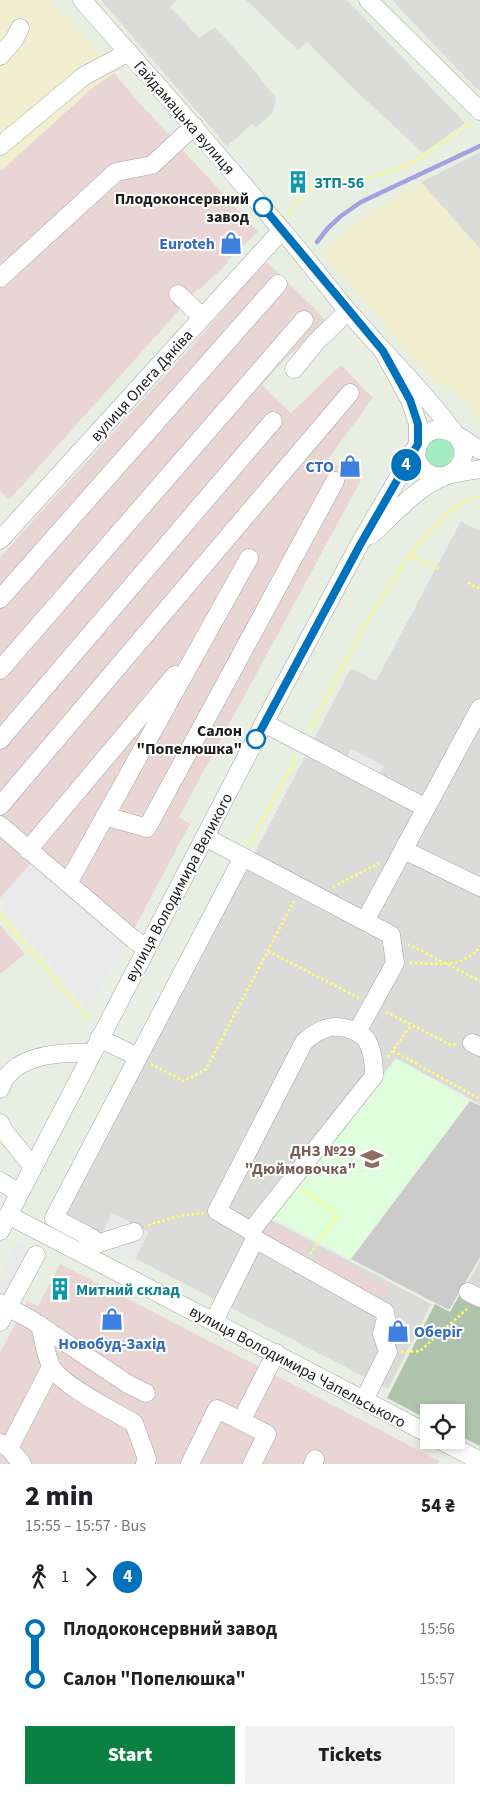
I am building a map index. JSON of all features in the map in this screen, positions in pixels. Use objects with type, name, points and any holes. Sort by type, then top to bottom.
[{"type":"street","name":"Гайдамацька вулиця","points":[[82,0],[194,126],[348,311],[431,403],[456,436]]},
{"type":"street","points":[[368,0],[477,117]]},
{"type":"street","points":[[0,56],[14,40],[20,28]]},
{"type":"street","points":[[0,146],[84,76],[129,52]]},
{"type":"street","points":[[0,278],[116,172],[152,165],[194,126]]},
{"type":"street","name":"вулиця Олега Дяківа","points":[[0,540],[282,230]]},
{"type":"street","points":[[0,599],[278,284]]},
{"type":"street","points":[[178,294],[202,317]]},
{"type":"street","points":[[294,369],[316,342],[348,311]]},
{"type":"street","points":[[0,670],[304,320]]},
{"type":"street","name":"Гайдамацька вулиця","points":[[383,351],[410,400],[418,424],[418,444]]},
{"type":"street","points":[[0,806],[350,393]]},
{"type":"street","points":[[0,740],[273,421]]},
{"type":"street","points":[[456,436],[461,442],[463,449],[462,462],[453,473],[446,476],[433,476],[422,469],[417,458],[418,444],[432,430],[445,430],[456,436],[480,450]]},
{"type":"street","name":"вулиця Володимира Великого","points":[[3,1221],[33,1167],[264,723],[360,545],[418,444]]},
{"type":"street","name":"вулиця Володимира Великого","points":[[360,545],[423,489],[446,476],[480,469]]},
{"type":"street","points":[[105,816],[147,828],[335,481]]},
{"type":"street","points":[[68,883],[249,558]]},
{"type":"street","points":[[28,850],[202,642]]},
{"type":"street","points":[[365,922],[480,708]]},
{"type":"street","points":[[264,723],[426,808]]},
{"type":"street","points":[[0,825],[146,948]]},
{"type":"street","points":[[205,837],[391,935],[395,963],[357,1032]]},
{"type":"street","points":[[404,850],[480,888]]},
{"type":"street","points":[[97,1243],[92,1238],[54,1218],[242,857]]},
{"type":"street","points":[[214,1321],[253,1235],[374,1076],[374,1060],[366,1039],[357,1032],[343,1027],[328,1027],[313,1033],[304,1042],[217,1211],[253,1235],[303,1266],[385,1312],[386,1318],[382,1334],[388,1352],[364,1400]]},
{"type":"street","points":[[0,1090],[8,1075],[24,1062],[49,1054],[71,1052],[96,1045],[138,1057]]},
{"type":"street","points":[[0,1123],[4,1131],[33,1167]]},
{"type":"street","points":[[0,1181],[19,1193]]},
{"type":"street","name":"вулиця Володимира Чапельського","points":[[3,1221],[79,1251],[420,1429]]},
{"type":"street","points":[[79,1251],[97,1243],[134,1232]]},
{"type":"street","points":[[36,1255],[3,1311],[40,1325],[128,1384],[146,1393]]},
{"type":"street","points":[[40,1325],[51,1366],[62,1378],[89,1397],[134,1423],[147,1459],[145,1464]]},
{"type":"street","points":[[241,1421],[276,1353]]},
{"type":"street","points":[[22,1464],[5,1445],[51,1366]]},
{"type":"street","points":[[190,1464],[217,1409],[267,1434],[259,1462]]},
{"type":"street","points":[[457,1449],[480,1461]]},
{"type":"path","points":[[282,230],[291,208],[315,184],[341,177],[371,177],[409,165],[477,117]]},
{"type":"path","points":[[242,857],[379,601],[410,555],[448,512],[464,501],[480,497]]},
{"type":"path","points":[[410,555],[442,570]]},
{"type":"path","points":[[468,583],[480,589]]},
{"type":"path","points":[[138,1057],[184,1081],[206,1069],[309,892],[404,850]]},
{"type":"path","points":[[0,915],[89,1019]]},
{"type":"path","points":[[391,935],[480,981]]},
{"type":"path","points":[[395,963],[446,963],[465,960],[470,958],[480,946]]},
{"type":"path","points":[[374,1076],[412,1025]]},
{"type":"path","points":[[393,1051],[480,1099]]},
{"type":"path","points":[[302,1188],[338,1214],[303,1266]]},
{"type":"path","points":[[134,1232],[148,1225],[180,1216],[217,1211]]},
{"type":"path","points":[[388,1352],[420,1351],[477,1296]]},
{"type":"shaded area","points":[[2,0],[50,0],[64,17],[67,15],[114,73],[89,91],[2,170],[0,168],[0,2]]},
{"type":"shaded area","points":[[101,0],[177,0],[170,7],[199,38],[215,27],[251,67],[276,98],[273,112],[256,128],[252,124],[227,146]]},
{"type":"shaded area","points":[[246,0],[347,0],[465,123],[423,153],[307,42],[298,50]]},
{"type":"shaded area","points":[[392,0],[480,0],[480,92],[439,50]]},
{"type":"shaded area","points":[[114,73],[258,232],[227,261],[228,263],[197,290],[9,500],[0,491],[0,168],[2,170],[89,91]]},
{"type":"shaded area","points":[[480,152],[480,249],[421,182]]},
{"type":"shaded area","points":[[421,182],[480,249],[480,421],[446,384],[441,388],[385,327],[384,321],[371,310],[322,253],[355,223]]},
{"type":"shaded area","points":[[268,263],[326,322],[283,361],[262,385],[291,413],[341,365],[373,398],[328,459],[361,480],[179,817],[190,824],[128,940],[34,861],[0,898],[0,557],[192,346],[262,264]]},
{"type":"shaded area","points":[[440,437],[451,441],[455,452],[451,463],[440,467],[429,463],[425,452],[429,441]]},
{"type":"shaded area","points":[[461,521],[480,531],[480,1104],[396,1058],[268,1218],[431,1304],[388,1389],[63,1221],[351,668],[376,681]]},
{"type":"shaded area","points":[[351,749],[384,766],[376,782],[343,764]]},
{"type":"shaded area","points":[[33,861],[128,940],[88,1007],[6,912],[0,898]]},
{"type":"shaded area","points":[[0,925],[25,954],[0,974]]},
{"type":"shaded area","name":"ДНЗ №29 \"Дюймовочка\"","points":[[397,1059],[470,1101],[351,1259],[271,1217]]},
{"type":"shaded area","points":[[470,1101],[480,1106],[480,1257],[449,1310],[351,1259]]},
{"type":"shaded area","points":[[112,1213],[149,1232],[134,1262],[97,1243]]},
{"type":"shaded area","points":[[264,1220],[311,1245],[304,1258],[258,1233]]},
{"type":"shaded area","points":[[18,1244],[33,1252],[9,1298],[0,1293],[0,1277]]},
{"type":"shaded area","points":[[319,1249],[389,1287],[382,1301],[311,1262]]},
{"type":"shaded area","points":[[480,1261],[480,1305],[461,1295]]},
{"type":"shaded area","points":[[60,1264],[439,1461],[438,1464],[0,1464],[0,1353],[27,1301],[38,1306]]},
{"type":"shaded area","points":[[459,1296],[480,1307],[480,1446],[465,1438],[465,1404],[420,1404],[420,1415],[387,1398],[435,1304],[450,1312]]},
{"type":"waterway","points":[[317,242],[341,216],[361,202],[480,146]]},
{"type":"bus line","name":"4","points":[[256,739],[360,545],[418,444],[419,433],[416,416],[410,400],[383,351],[263,207]]},
{"type":"place","name":"ЗТП-56","points":[[298,182]]},
{"type":"place","name":"Плодоконсервний завод","points":[[263,207]]},
{"type":"place","name":"Euroteh","points":[[231,243]]},
{"type":"place","name":"СТО","points":[[350,466]]},
{"type":"place","name":"Салон \"Попелюшка\"","points":[[256,739]]},
{"type":"place","name":"ДНЗ №29 \"Дюймовочка\"","points":[[372,1159]]},
{"type":"place","name":"Митний склад","points":[[60,1289]]},
{"type":"place","name":"Новобуд-Захід","points":[[112,1319]]},
{"type":"place","name":"Оберіг","points":[[398,1331]]}]
